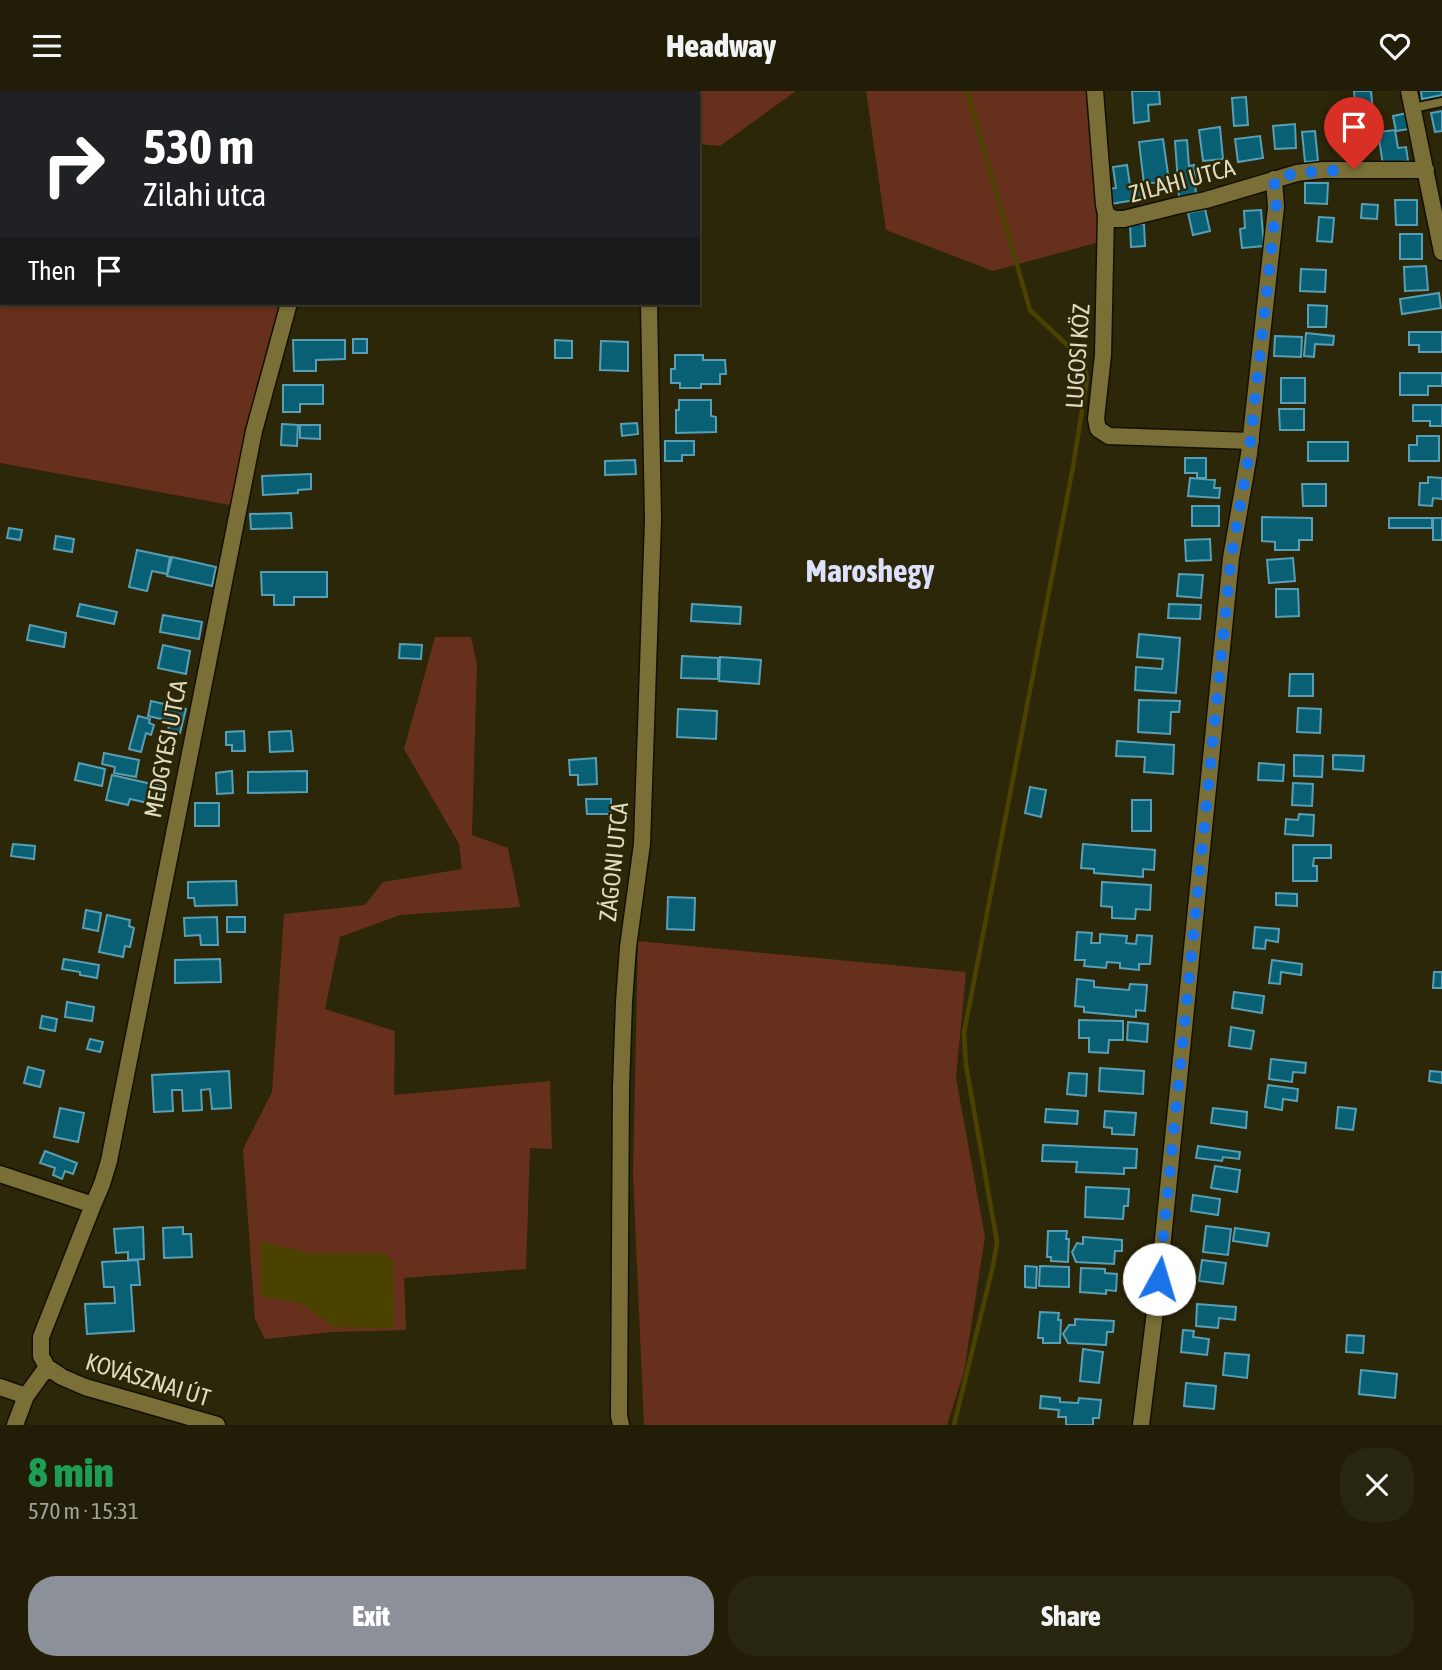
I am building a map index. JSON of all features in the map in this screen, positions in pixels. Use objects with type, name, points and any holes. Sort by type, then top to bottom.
[{"type":"street","points":[[1095,91],[1104,205],[1110,217]]},
{"type":"street","points":[[1409,91],[1442,253]]},
{"type":"street","name":"ZILAHI UTCA","points":[[1110,217],[1124,219],[1206,200],[1297,173],[1324,170],[1426,170]]},
{"type":"street","points":[[1141,1425],[1159,1279],[1231,558],[1251,441],[1276,207],[1274,179]]},
{"type":"street","name":"LUGOSI KÖZ","points":[[1110,217],[1103,355],[1096,419],[1098,429],[1109,436],[1251,441]]},
{"type":"street","name":"MEDGYESI UTCA","points":[[93,1205],[109,1161],[254,431],[288,305]]},
{"type":"street","name":"ZÁGONI UTCA","points":[[621,1425],[621,1087],[624,1002],[628,947],[642,844],[653,520],[649,305]]},
{"type":"street","points":[[0,1174],[93,1205]]},
{"type":"street","name":"KOVÁSZNAI ÚT","points":[[93,1205],[41,1338],[41,1356],[47,1367],[85,1387],[217,1425]]},
{"type":"street","points":[[15,1425],[26,1396],[47,1367]]},
{"type":"street","points":[[0,1387],[26,1396]]},
{"type":"lane","points":[[1413,108],[1442,102]]},
{"type":"shaded area","points":[[700,91],[796,91],[720,146],[700,144]]},
{"type":"shaded area","points":[[866,91],[1090,91],[1103,241],[993,271],[886,230]]},
{"type":"shaded area","points":[[0,305],[281,305],[230,505],[0,463]]},
{"type":"shaded area","points":[[435,637],[471,637],[477,664],[472,835],[508,848],[520,907],[400,915],[340,937],[325,1009],[395,1031],[394,1095],[550,1081],[552,1149],[530,1148],[526,1269],[404,1278],[406,1330],[332,1332],[265,1339],[255,1319],[243,1149],[272,1092],[284,914],[365,905],[383,882],[462,869],[459,844],[404,749]]},
{"type":"shaded area","points":[[638,941],[966,972],[956,1078],[985,1237],[964,1372],[947,1425],[644,1425],[633,1175]]},
{"type":"shaded area","points":[[260,1242],[310,1253],[383,1253],[393,1261],[394,1328],[335,1327],[300,1303],[260,1296]]},
{"type":"building","points":[[1132,91],[1159,91],[1160,104],[1148,105],[1149,121],[1134,123]]},
{"type":"building","points":[[1354,91],[1371,91],[1374,123],[1356,125],[1355,113],[1361,112],[1360,102],[1355,103]]},
{"type":"building","points":[[1421,91],[1442,91],[1442,95],[1422,99]]},
{"type":"building","points":[[1246,97],[1248,125],[1234,126],[1232,98]]},
{"type":"building","points":[[1442,111],[1442,131],[1435,132],[1431,113]]},
{"type":"building","points":[[1407,113],[1409,129],[1396,131],[1393,116]]},
{"type":"building","points":[[1295,124],[1296,148],[1275,149],[1273,126]]},
{"type":"building","points":[[1220,127],[1223,159],[1203,161],[1199,130]]},
{"type":"building","points":[[1395,130],[1398,148],[1406,147],[1408,161],[1383,165],[1378,132]]},
{"type":"building","points":[[1315,131],[1318,161],[1305,162],[1302,132]]},
{"type":"building","points":[[1260,136],[1263,158],[1238,162],[1235,139]]},
{"type":"building","points":[[1163,139],[1169,181],[1144,184],[1139,142]]},
{"type":"building","points":[[1187,140],[1189,166],[1194,165],[1196,195],[1179,197],[1175,141]]},
{"type":"building","points":[[1127,165],[1130,185],[1139,183],[1142,199],[1110,204],[1108,189],[1116,188],[1113,167]]},
{"type":"building","points":[[1305,183],[1328,183],[1327,204],[1305,203]]},
{"type":"building","points":[[1395,200],[1417,200],[1417,225],[1396,225]]},
{"type":"building","points":[[1362,204],[1378,205],[1377,219],[1361,218]]},
{"type":"building","points":[[1205,209],[1210,231],[1193,235],[1188,213]]},
{"type":"building","points":[[1261,210],[1264,246],[1242,248],[1240,229],[1245,228],[1244,211]]},
{"type":"building","points":[[1319,217],[1334,218],[1332,242],[1317,241]]},
{"type":"building","points":[[1130,224],[1144,224],[1145,246],[1131,247]]},
{"type":"building","points":[[1400,234],[1422,234],[1422,259],[1400,259]]},
{"type":"building","points":[[1426,266],[1428,290],[1405,291],[1404,267]]},
{"type":"building","points":[[1301,269],[1326,270],[1325,292],[1300,291]]},
{"type":"building","points":[[1439,293],[1441,308],[1402,314],[1400,299]]},
{"type":"building","points":[[1308,305],[1327,306],[1326,327],[1308,327]]},
{"type":"building","points":[[1409,332],[1442,332],[1442,352],[1419,352],[1419,345],[1409,345]]},
{"type":"building","points":[[1306,333],[1334,336],[1333,345],[1315,344],[1314,357],[1304,356]]},
{"type":"building","points":[[1275,336],[1302,337],[1301,357],[1274,356]]},
{"type":"building","points":[[353,339],[367,339],[367,353],[353,353]]},
{"type":"building","points":[[293,340],[345,340],[345,359],[316,360],[316,371],[294,371]]},
{"type":"building","points":[[555,340],[572,341],[572,358],[555,358]]},
{"type":"building","points":[[601,341],[628,342],[628,371],[600,370]]},
{"type":"building","points":[[675,355],[703,355],[703,360],[725,360],[726,374],[720,374],[720,384],[680,388],[680,383],[671,383]]},
{"type":"building","points":[[1400,373],[1442,373],[1442,386],[1428,386],[1428,395],[1400,395]]},
{"type":"building","points":[[1281,378],[1305,378],[1305,403],[1281,403]]},
{"type":"building","points":[[283,385],[323,385],[323,404],[300,404],[300,412],[283,412]]},
{"type":"building","points":[[679,400],[711,400],[711,416],[716,417],[716,432],[676,433]]},
{"type":"building","points":[[1413,405],[1442,405],[1442,426],[1430,426],[1430,421],[1413,421]]},
{"type":"building","points":[[1279,409],[1304,409],[1304,430],[1280,430]]},
{"type":"building","points":[[637,423],[638,434],[622,436],[621,424]]},
{"type":"building","points":[[282,424],[298,425],[297,446],[281,445]]},
{"type":"building","points":[[300,425],[320,425],[320,439],[300,438]]},
{"type":"building","points":[[1417,436],[1439,436],[1439,461],[1409,461],[1409,445],[1417,445]]},
{"type":"building","points":[[665,441],[694,441],[694,455],[682,455],[682,461],[665,461]]},
{"type":"building","points":[[1308,442],[1348,442],[1348,461],[1308,461]]},
{"type":"building","points":[[1185,458],[1206,458],[1206,478],[1197,478],[1197,473],[1185,473]]},
{"type":"building","points":[[635,460],[636,474],[605,475],[605,461]]},
{"type":"building","points":[[311,474],[311,489],[298,490],[298,493],[263,495],[262,476]]},
{"type":"building","points":[[1428,477],[1442,478],[1442,499],[1433,498],[1432,506],[1419,505],[1420,483],[1428,483]]},
{"type":"building","points":[[1190,478],[1215,480],[1214,488],[1220,488],[1219,498],[1188,496]]},
{"type":"building","points":[[1302,484],[1326,484],[1326,506],[1303,506]]},
{"type":"building","points":[[1192,506],[1219,506],[1219,526],[1192,526]]},
{"type":"building","points":[[291,513],[292,528],[251,529],[250,514]]},
{"type":"building","points":[[1262,517],[1312,518],[1312,540],[1299,540],[1299,550],[1275,550],[1275,542],[1262,541]]},
{"type":"building","points":[[1389,518],[1432,518],[1432,528],[1389,528]]},
{"type":"building","points":[[1433,518],[1442,518],[1442,540],[1433,540]]},
{"type":"building","points":[[9,528],[22,530],[20,540],[7,538]]},
{"type":"building","points":[[56,536],[74,539],[72,552],[54,549]]},
{"type":"building","points":[[1210,539],[1211,560],[1186,561],[1185,540]]},
{"type":"building","points":[[137,550],[170,557],[167,574],[152,571],[147,591],[129,587]]},
{"type":"building","points":[[172,557],[216,567],[212,586],[167,576]]},
{"type":"building","points":[[1293,558],[1295,581],[1269,583],[1267,560]]},
{"type":"building","points":[[261,572],[327,572],[327,597],[294,597],[294,605],[274,605],[274,595],[262,595]]},
{"type":"building","points":[[1179,574],[1203,575],[1201,598],[1177,596]]},
{"type":"building","points":[[1276,589],[1298,589],[1299,616],[1276,617]]},
{"type":"building","points":[[80,604],[117,612],[114,624],[77,616]]},
{"type":"building","points":[[692,604],[741,607],[740,624],[691,621]]},
{"type":"building","points":[[1169,604],[1201,605],[1200,619],[1168,618]]},
{"type":"building","points":[[163,615],[202,622],[199,639],[160,632]]},
{"type":"building","points":[[30,625],[66,633],[64,647],[27,640]]},
{"type":"building","points":[[1139,634],[1180,638],[1176,693],[1135,690],[1136,667],[1162,669],[1163,659],[1137,657]]},
{"type":"building","points":[[400,644],[422,645],[421,659],[399,658]]},
{"type":"building","points":[[163,645],[190,651],[186,674],[158,668]]},
{"type":"building","points":[[682,656],[718,658],[718,679],[681,678]]},
{"type":"building","points":[[720,657],[761,660],[759,684],[719,681]]},
{"type":"building","points":[[1290,674],[1313,674],[1313,696],[1289,696]]},
{"type":"building","points":[[1139,700],[1180,701],[1179,712],[1171,712],[1170,734],[1138,732]]},
{"type":"building","points":[[151,701],[186,709],[180,733],[168,730],[170,721],[148,716]]},
{"type":"building","points":[[1298,708],[1321,709],[1320,733],[1297,732]]},
{"type":"building","points":[[678,709],[717,711],[716,739],[677,737]]},
{"type":"building","points":[[138,716],[150,719],[149,723],[154,725],[151,735],[146,733],[141,752],[129,749]]},
{"type":"building","points":[[244,731],[245,751],[232,751],[232,745],[226,745],[226,732]]},
{"type":"building","points":[[291,731],[293,751],[270,752],[269,732]]},
{"type":"building","points":[[1117,741],[1174,745],[1173,774],[1144,772],[1145,757],[1116,756]]},
{"type":"building","points":[[104,753],[139,760],[136,777],[114,773],[115,767],[102,764]]},
{"type":"building","points":[[1294,755],[1323,756],[1322,777],[1294,776]]},
{"type":"building","points":[[1333,755],[1364,756],[1363,771],[1333,769]]},
{"type":"building","points":[[596,758],[597,784],[578,785],[578,775],[570,775],[569,760]]},
{"type":"building","points":[[79,763],[105,769],[102,786],[75,780]]},
{"type":"building","points":[[1259,763],[1284,765],[1283,781],[1258,780]]},
{"type":"building","points":[[232,771],[233,793],[217,794],[216,773]]},
{"type":"building","points":[[307,771],[307,792],[248,793],[248,772]]},
{"type":"building","points":[[112,775],[165,787],[161,806],[130,799],[128,805],[106,800]]},
{"type":"building","points":[[1293,783],[1313,784],[1312,806],[1292,805]]},
{"type":"building","points":[[1030,787],[1046,790],[1041,817],[1025,813]]},
{"type":"building","points":[[586,799],[611,799],[611,814],[587,814]]},
{"type":"building","points":[[1132,800],[1151,800],[1151,831],[1132,831]]},
{"type":"building","points":[[195,803],[219,803],[219,826],[195,826]]},
{"type":"building","points":[[1299,814],[1314,815],[1313,836],[1285,834],[1286,819],[1298,820]]},
{"type":"building","points":[[13,844],[35,846],[34,859],[11,856]]},
{"type":"building","points":[[1083,844],[1155,850],[1154,870],[1143,869],[1143,877],[1094,873],[1094,869],[1081,868]]},
{"type":"building","points":[[1293,845],[1331,845],[1331,858],[1314,858],[1317,881],[1293,881]]},
{"type":"building","points":[[236,881],[237,905],[195,906],[194,898],[188,898],[188,882]]},
{"type":"building","points":[[1102,882],[1151,885],[1150,910],[1136,909],[1135,919],[1112,918],[1112,907],[1101,906]]},
{"type":"building","points":[[1276,893],[1297,894],[1297,906],[1276,905]]},
{"type":"building","points":[[668,897],[695,898],[694,930],[667,929]]},
{"type":"building","points":[[86,910],[101,913],[98,931],[83,928]]},
{"type":"building","points":[[107,915],[130,920],[129,926],[134,928],[130,947],[125,946],[123,957],[99,952]]},
{"type":"building","points":[[217,917],[218,945],[201,945],[200,935],[185,936],[184,918]]},
{"type":"building","points":[[227,917],[245,917],[245,932],[227,932]]},
{"type":"building","points":[[1255,927],[1279,929],[1278,942],[1266,940],[1265,949],[1253,948]]},
{"type":"building","points":[[1077,932],[1092,933],[1091,943],[1100,943],[1100,934],[1127,936],[1126,943],[1136,944],[1137,935],[1152,936],[1150,964],[1139,964],[1139,970],[1120,968],[1120,963],[1107,962],[1106,968],[1084,966],[1085,960],[1075,960]]},
{"type":"building","points":[[64,959],[99,965],[97,978],[62,969]]},
{"type":"building","points":[[220,959],[221,982],[175,983],[175,960]]},
{"type":"building","points":[[1272,960],[1302,964],[1301,975],[1281,972],[1280,984],[1269,983]]},
{"type":"building","points":[[1434,972],[1442,972],[1442,988],[1433,988]]},
{"type":"building","points":[[1077,979],[1094,981],[1094,987],[1129,990],[1130,984],[1147,985],[1145,1011],[1136,1010],[1136,1017],[1084,1012],[1084,1007],[1075,1006]]},
{"type":"building","points":[[1234,992],[1264,996],[1262,1013],[1232,1008]]},
{"type":"building","points":[[67,1002],[94,1007],[92,1021],[65,1017]]},
{"type":"building","points":[[42,1016],[57,1019],[55,1031],[40,1028]]},
{"type":"building","points":[[1079,1020],[1123,1021],[1123,1040],[1109,1040],[1108,1053],[1089,1052],[1089,1038],[1079,1038]]},
{"type":"building","points":[[1128,1022],[1148,1024],[1147,1042],[1127,1040]]},
{"type":"building","points":[[1231,1027],[1254,1031],[1251,1049],[1229,1046]]},
{"type":"building","points":[[90,1039],[103,1042],[100,1052],[87,1049]]},
{"type":"building","points":[[1271,1059],[1306,1063],[1305,1073],[1293,1072],[1292,1082],[1269,1079]]},
{"type":"building","points":[[28,1067],[44,1071],[40,1087],[24,1083]]},
{"type":"building","points":[[1100,1068],[1144,1071],[1143,1094],[1099,1091]]},
{"type":"building","points":[[229,1071],[231,1108],[212,1109],[210,1089],[201,1090],[202,1110],[183,1111],[182,1090],[172,1090],[173,1111],[154,1112],[152,1075]]},
{"type":"building","points":[[1430,1071],[1442,1072],[1442,1083],[1429,1081]]},
{"type":"building","points":[[1069,1073],[1087,1074],[1086,1096],[1067,1094]]},
{"type":"building","points":[[1268,1085],[1298,1089],[1297,1101],[1283,1099],[1282,1110],[1265,1107]]},
{"type":"building","points":[[1338,1107],[1356,1109],[1353,1130],[1336,1128]]},
{"type":"building","points":[[60,1108],[84,1113],[78,1142],[54,1137]]},
{"type":"building","points":[[1213,1108],[1247,1112],[1246,1128],[1211,1123]]},
{"type":"building","points":[[1046,1109],[1078,1111],[1077,1124],[1045,1122]]},
{"type":"building","points":[[1105,1111],[1136,1113],[1134,1135],[1112,1134],[1112,1128],[1104,1127]]},
{"type":"building","points":[[1043,1145],[1137,1149],[1136,1168],[1124,1168],[1124,1174],[1076,1172],[1077,1162],[1042,1161]]},
{"type":"building","points":[[1198,1146],[1240,1152],[1239,1159],[1223,1157],[1222,1161],[1196,1158]]},
{"type":"building","points":[[45,1151],[77,1163],[73,1174],[65,1171],[62,1179],[53,1175],[55,1168],[40,1163]]},
{"type":"building","points":[[1215,1166],[1240,1170],[1237,1192],[1211,1188]]},
{"type":"building","points":[[1086,1187],[1129,1189],[1128,1206],[1124,1206],[1123,1219],[1085,1217]]},
{"type":"building","points":[[1193,1195],[1220,1199],[1218,1215],[1191,1211]]},
{"type":"building","points":[[1206,1226],[1231,1229],[1228,1255],[1203,1252]]},
{"type":"building","points":[[143,1227],[144,1259],[128,1260],[128,1252],[116,1253],[114,1229]]},
{"type":"building","points":[[183,1227],[183,1234],[191,1234],[192,1257],[164,1258],[163,1228]]},
{"type":"building","points":[[1235,1228],[1269,1233],[1267,1246],[1233,1241]]},
{"type":"building","points":[[1048,1231],[1067,1231],[1068,1262],[1051,1261],[1051,1257],[1047,1257]]},
{"type":"building","points":[[1083,1237],[1122,1240],[1122,1251],[1115,1251],[1114,1264],[1076,1262],[1072,1252],[1077,1243],[1083,1244]]},
{"type":"building","points":[[138,1260],[140,1285],[131,1285],[134,1331],[87,1334],[85,1304],[115,1303],[114,1287],[104,1287],[102,1262]]},
{"type":"building","points":[[1202,1260],[1226,1263],[1223,1284],[1199,1281]]},
{"type":"building","points":[[1025,1266],[1037,1267],[1036,1288],[1025,1287]]},
{"type":"building","points":[[1040,1266],[1069,1267],[1069,1287],[1039,1286]]},
{"type":"building","points":[[1081,1268],[1105,1269],[1105,1273],[1117,1274],[1116,1291],[1106,1290],[1106,1294],[1080,1292]]},
{"type":"building","points":[[1197,1304],[1236,1307],[1235,1320],[1219,1318],[1218,1328],[1196,1326]]},
{"type":"building","points":[[1040,1312],[1059,1313],[1060,1343],[1043,1343],[1043,1338],[1038,1338]]},
{"type":"building","points":[[1075,1319],[1114,1321],[1113,1332],[1107,1332],[1106,1345],[1068,1343],[1063,1334],[1069,1325],[1075,1325]]},
{"type":"building","points":[[1183,1330],[1194,1331],[1193,1337],[1209,1339],[1207,1355],[1181,1352]]},
{"type":"building","points":[[1347,1335],[1364,1336],[1363,1353],[1346,1352]]},
{"type":"building","points":[[1083,1349],[1103,1352],[1099,1383],[1080,1381]]},
{"type":"building","points":[[1225,1353],[1249,1355],[1247,1378],[1223,1375]]},
{"type":"building","points":[[1361,1370],[1397,1374],[1395,1398],[1359,1394]]},
{"type":"building","points":[[1186,1383],[1216,1386],[1214,1409],[1184,1406]]},
{"type":"building","points":[[1041,1396],[1060,1398],[1060,1402],[1078,1403],[1079,1398],[1101,1400],[1099,1418],[1093,1418],[1093,1425],[1066,1425],[1066,1417],[1058,1417],[1059,1410],[1040,1408]]},
{"type":"waterway","points":[[954,1425],[997,1242],[966,1065],[964,1033],[1073,467],[1087,379],[1084,361],[1030,310],[967,91]]},
{"type":"district","name":"Maroshegy","points":[[870,571]]},
{"type":"route","points":[[1159,1279],[1231,558],[1249,454],[1276,207],[1274,179],[1297,173],[1354,169]]}]
